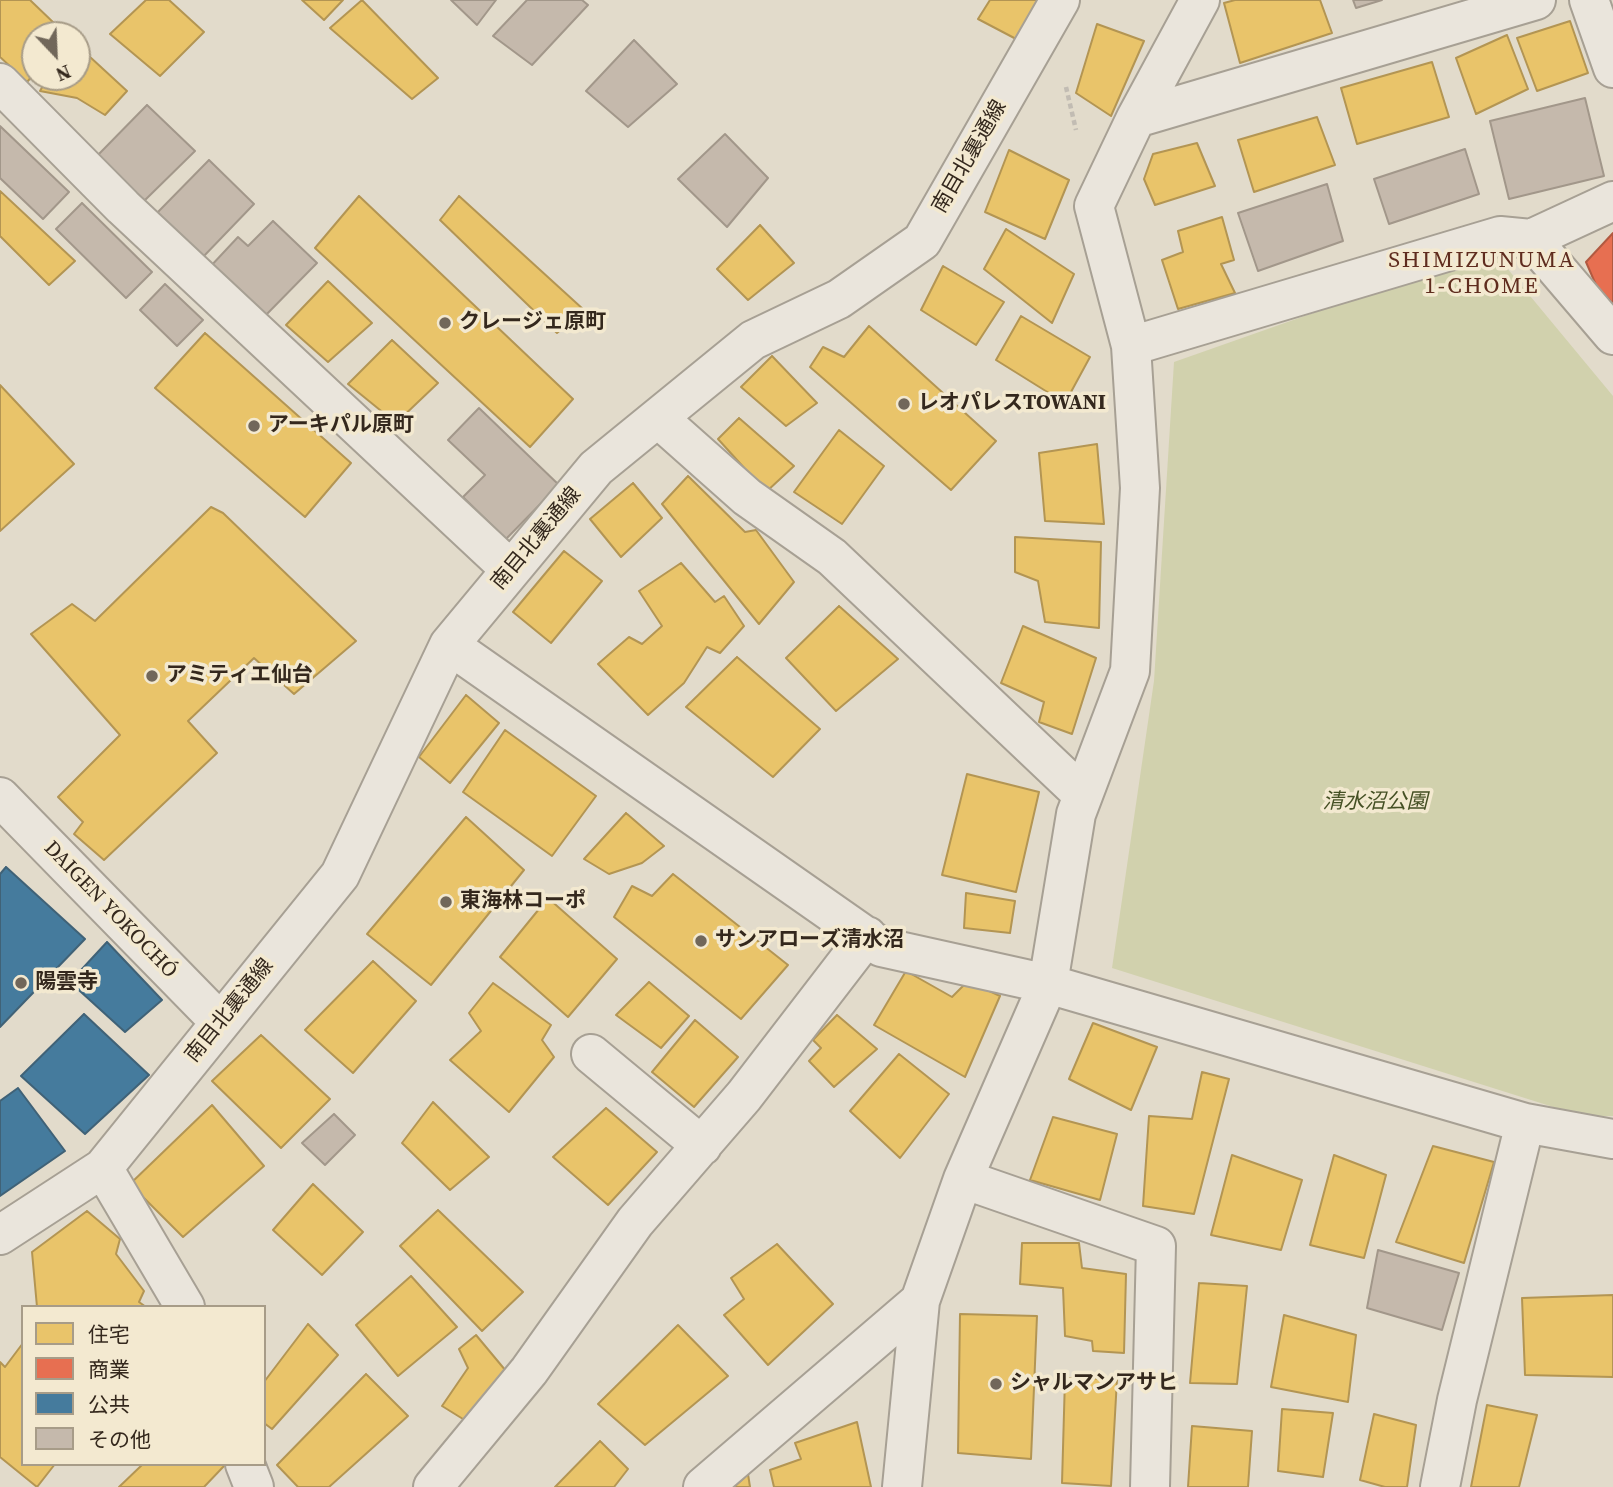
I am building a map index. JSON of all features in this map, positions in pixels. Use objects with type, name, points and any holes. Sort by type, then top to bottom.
[{"type":"street","points":[[902,1487],[920,1301],[963,1179],[1048,984],[1076,814],[1130,671],[1140,488],[1131,345],[1094,206],[1136,118],[1200,0]]},
{"type":"street","points":[[1136,118],[1536,0]]},
{"type":"street","points":[[1589,0],[1613,68]]},
{"type":"street","name":"南目北裏通線","points":[[0,1235],[103,1168],[340,874],[449,645],[596,468],[753,340],[839,299],[922,241],[1055,9]]},
{"type":"street","points":[[0,83],[123,207],[511,570]]},
{"type":"street","points":[[1131,345],[1500,236],[1531,239],[1613,201]]},
{"type":"street","points":[[1531,239],[1613,335]]},
{"type":"street","points":[[658,418],[747,497],[832,557],[1083,795]]},
{"type":"street","points":[[449,645],[881,947],[1048,984],[1525,1123],[1613,1139]]},
{"type":"street","name":"DAIGEN YOKOCHÓ","points":[[0,797],[220,1023]]},
{"type":"street","points":[[433,1487],[529,1371],[635,1222],[744,1096],[867,936]]},
{"type":"street","points":[[591,1054],[702,1146]]},
{"type":"street","points":[[1440,1487],[1457,1400],[1525,1123]]},
{"type":"street","points":[[103,1168],[184,1305]]},
{"type":"street","points":[[963,1179],[1156,1246],[1150,1487]]},
{"type":"street","points":[[703,1487],[920,1301]]},
{"type":"street","points":[[246,1466],[254,1487]]},
{"type":"path","points":[[1055,9],[1094,206]]},
{"type":"green space","name":"清水沼公園","points":[[1492,250],[1613,396],[1613,1116],[1585,1117],[1112,968],[1154,681],[1174,362]]},
{"type":"building: 住宅","points":[[0,0],[30,0],[52,21],[21,21],[21,76],[0,57]]},
{"type":"building: 住宅","points":[[146,0],[169,0],[204,32],[160,76],[110,34]]},
{"type":"building: 住宅","points":[[302,0],[343,0],[324,20]]},
{"type":"building: 住宅","points":[[362,0],[438,78],[412,99],[330,28]]},
{"type":"building: 住宅","points":[[990,0],[1039,0],[1018,40],[978,19]]},
{"type":"building: 住宅","points":[[1235,0],[1320,0],[1332,33],[1240,63],[1224,3]]},
{"type":"building: 住宅","points":[[1570,21],[1588,73],[1537,91],[1517,38]]},
{"type":"building: 住宅","points":[[1097,24],[1144,41],[1111,116],[1076,93]]},
{"type":"building: 住宅","points":[[1507,35],[1528,89],[1476,114],[1456,58]]},
{"type":"building: 住宅","points":[[91,58],[127,91],[105,115],[77,98],[40,91],[91,91]]},
{"type":"building: 住宅","points":[[1432,62],[1449,117],[1357,144],[1341,88]]},
{"type":"building: 住宅","points":[[1317,117],[1335,165],[1254,192],[1238,140]]},
{"type":"building: 住宅","points":[[1197,143],[1215,186],[1155,205],[1144,179],[1153,154]]},
{"type":"building: 住宅","points":[[1009,150],[1069,180],[1045,239],[985,212]]},
{"type":"building: 住宅","points":[[0,191],[75,261],[49,285],[0,236]]},
{"type":"building: 住宅","name":"クレージェ原町","points":[[359,196],[573,399],[530,447],[315,248]]},
{"type":"building: 住宅","points":[[459,196],[584,310],[557,333],[440,220]]},
{"type":"building: 住宅","points":[[1222,217],[1234,260],[1221,264],[1235,293],[1178,309],[1162,260],[1183,252],[1178,231]]},
{"type":"building: 住宅","points":[[760,225],[794,263],[748,300],[717,269]]},
{"type":"building: 住宅","points":[[1006,229],[1074,274],[1052,323],[984,269]]},
{"type":"building: 住宅","points":[[943,266],[1004,302],[976,345],[921,310]]},
{"type":"building: 住宅","points":[[328,281],[372,323],[328,362],[286,325]]},
{"type":"building: 住宅","points":[[1021,316],[1090,357],[1065,403],[996,360]]},
{"type":"building: 住宅","name":"レオパレスTOWANI","points":[[869,326],[996,441],[951,490],[810,367],[823,347],[844,357]]},
{"type":"building: 住宅","name":"アーキパル原町","points":[[205,333],[351,463],[305,517],[155,388]]},
{"type":"building: 住宅","points":[[392,340],[438,383],[396,423],[348,384]]},
{"type":"building: 住宅","points":[[772,356],[817,403],[786,426],[741,387]]},
{"type":"building: 住宅","points":[[0,385],[74,464],[0,531]]},
{"type":"building: 住宅","points":[[739,418],[794,466],[766,492],[718,439]]},
{"type":"building: 住宅","points":[[839,430],[884,466],[842,524],[794,492]]},
{"type":"building: 住宅","points":[[1097,444],[1104,524],[1045,521],[1039,453]]},
{"type":"building: 住宅","points":[[688,476],[745,532],[756,530],[794,582],[759,624],[662,504]]},
{"type":"building: 住宅","points":[[633,483],[662,518],[621,557],[590,519]]},
{"type":"building: 住宅","name":"アミティエ仙台","points":[[211,507],[223,513],[356,641],[294,694],[254,658],[188,721],[217,753],[104,860],[74,834],[83,822],[58,797],[120,735],[31,634],[72,604],[95,621]]},
{"type":"building: 住宅","points":[[1015,537],[1101,542],[1099,628],[1045,622],[1038,581],[1015,572]]},
{"type":"building: 住宅","points":[[564,551],[602,581],[551,643],[513,612]]},
{"type":"building: 住宅","points":[[681,563],[715,602],[724,596],[744,626],[720,653],[707,647],[684,683],[648,715],[598,664],[629,637],[642,644],[662,626],[639,591]]},
{"type":"building: 住宅","points":[[839,606],[898,659],[836,711],[786,658]]},
{"type":"building: 住宅","points":[[1023,626],[1096,658],[1072,734],[1039,722],[1044,702],[1001,683]]},
{"type":"building: 住宅","points":[[737,657],[820,729],[773,777],[686,707]]},
{"type":"building: 住宅","points":[[466,695],[499,723],[450,783],[419,757]]},
{"type":"building: 住宅","points":[[505,730],[596,796],[552,856],[463,792]]},
{"type":"building: 住宅","points":[[967,774],[1039,792],[1016,892],[942,875]]},
{"type":"building: 住宅","points":[[626,813],[664,846],[642,863],[609,874],[584,859]]},
{"type":"building: 住宅","name":"東海林コーポ","points":[[466,817],[524,870],[431,985],[367,934]]},
{"type":"building: 住宅","name":"サンアローズ清水沼","points":[[673,874],[788,965],[741,1019],[614,917],[632,886],[652,896]]},
{"type":"building: 住宅","points":[[966,893],[1015,901],[1010,933],[964,928]]},
{"type":"building: 住宅","points":[[548,898],[617,959],[568,1017],[500,957]]},
{"type":"building: 住宅","points":[[373,961],[416,1001],[353,1073],[305,1030]]},
{"type":"building: 住宅","points":[[906,971],[952,997],[968,981],[1000,996],[965,1077],[874,1025]]},
{"type":"building: 住宅","points":[[649,982],[689,1016],[661,1048],[616,1015]]},
{"type":"building: 住宅","points":[[493,983],[551,1025],[542,1040],[554,1057],[509,1112],[450,1060],[481,1031],[469,1013]]},
{"type":"building: 住宅","points":[[837,1015],[877,1049],[834,1087],[809,1061],[821,1048],[813,1040]]},
{"type":"building: 住宅","points":[[695,1020],[738,1057],[694,1107],[652,1072]]},
{"type":"building: 住宅","points":[[1093,1023],[1157,1047],[1131,1110],[1069,1079]]},
{"type":"building: 住宅","points":[[261,1035],[330,1099],[281,1148],[212,1081]]},
{"type":"building: 住宅","points":[[899,1054],[949,1094],[900,1158],[850,1111]]},
{"type":"building: 住宅","points":[[1202,1072],[1229,1079],[1194,1214],[1143,1206],[1149,1116],[1192,1119]]},
{"type":"building: 住宅","points":[[433,1102],[489,1157],[450,1190],[402,1143]]},
{"type":"building: 住宅","points":[[212,1105],[264,1166],[183,1237],[130,1184]]},
{"type":"building: 住宅","points":[[606,1108],[657,1152],[608,1205],[553,1157]]},
{"type":"building: 住宅","points":[[1053,1117],[1117,1134],[1100,1200],[1030,1180]]},
{"type":"building: 住宅","points":[[1433,1146],[1494,1162],[1464,1263],[1396,1242]]},
{"type":"building: 住宅","points":[[1232,1155],[1302,1180],[1281,1250],[1211,1235]]},
{"type":"building: 住宅","points":[[1334,1155],[1386,1175],[1364,1258],[1310,1245]]},
{"type":"building: 住宅","points":[[313,1184],[363,1232],[322,1275],[273,1230]]},
{"type":"building: 住宅","points":[[438,1210],[523,1292],[482,1331],[400,1246]]},
{"type":"building: 住宅","points":[[87,1211],[120,1239],[116,1254],[144,1291],[139,1302],[143,1305],[37,1305],[32,1252]]},
{"type":"building: 住宅","points":[[1022,1243],[1079,1243],[1082,1268],[1126,1274],[1124,1353],[1093,1351],[1092,1341],[1065,1336],[1063,1288],[1020,1284]]},
{"type":"building: 住宅","points":[[777,1244],[833,1304],[768,1365],[724,1315],[744,1299],[731,1278]]},
{"type":"building: 住宅","points":[[411,1276],[457,1327],[398,1376],[356,1325]]},
{"type":"building: 住宅","points":[[1199,1283],[1247,1286],[1237,1384],[1190,1383]]},
{"type":"building: 住宅","points":[[1613,1295],[1613,1377],[1525,1375],[1522,1298]]},
{"type":"building: 住宅","name":"シャルマンアサヒ","points":[[960,1314],[1037,1316],[1031,1459],[958,1453]]},
{"type":"building: 住宅","points":[[1284,1315],[1356,1335],[1348,1402],[1271,1387]]},
{"type":"building: 住宅","points":[[308,1324],[338,1355],[272,1429],[266,1424],[266,1379]]},
{"type":"building: 住宅","points":[[678,1325],[728,1376],[645,1445],[598,1404]]},
{"type":"building: 住宅","points":[[476,1335],[506,1371],[471,1424],[442,1406],[468,1368],[459,1349]]},
{"type":"building: 住宅","points":[[21,1346],[21,1466],[53,1466],[37,1487],[0,1457],[0,1362],[5,1367]]},
{"type":"building: 住宅","points":[[366,1374],[408,1416],[329,1487],[298,1487],[277,1465]]},
{"type":"building: 住宅","points":[[1065,1378],[1117,1379],[1111,1486],[1062,1483]]},
{"type":"building: 住宅","points":[[1487,1405],[1537,1415],[1519,1487],[1471,1487]]},
{"type":"building: 住宅","points":[[1282,1409],[1333,1413],[1323,1477],[1278,1471]]},
{"type":"building: 住宅","points":[[1374,1414],[1416,1425],[1407,1487],[1385,1487],[1360,1480]]},
{"type":"building: 住宅","points":[[857,1422],[871,1487],[774,1487],[770,1470],[801,1459],[795,1443]]},
{"type":"building: 住宅","points":[[1192,1426],[1252,1431],[1248,1487],[1188,1487]]},
{"type":"building: 住宅","points":[[600,1441],[628,1469],[614,1487],[555,1487]]},
{"type":"building: 住宅","points":[[141,1466],[224,1466],[204,1487],[119,1487]]},
{"type":"building: 住宅","points":[[748,1474],[750,1487],[734,1487]]},
{"type":"building: 商業","points":[[1613,233],[1613,304],[1596,285],[1586,262]]},
{"type":"building: 公共","name":"陽雲寺","points":[[6,867],[85,939],[0,1027],[0,874]]},
{"type":"building: 公共","points":[[107,942],[162,1000],[125,1032],[70,982]]},
{"type":"building: 公共","points":[[84,1014],[149,1075],[85,1134],[21,1076]]},
{"type":"building: 公共","points":[[18,1088],[65,1151],[0,1196],[0,1101]]},
{"type":"building: その他","points":[[451,0],[496,0],[477,25]]},
{"type":"building: その他","points":[[527,0],[582,0],[588,5],[532,65],[493,36]]},
{"type":"building: その他","points":[[1353,0],[1382,0],[1356,8]]},
{"type":"building: その他","points":[[634,40],[677,84],[628,127],[586,91]]},
{"type":"building: その他","points":[[1585,98],[1604,176],[1509,199],[1490,121]]},
{"type":"building: その他","points":[[147,105],[195,151],[142,203],[96,157]]},
{"type":"building: その他","points":[[0,126],[69,192],[43,219],[0,178]]},
{"type":"building: その他","points":[[725,134],[768,178],[727,227],[678,179]]},
{"type":"building: その他","points":[[1465,149],[1479,194],[1389,224],[1374,179]]},
{"type":"building: その他","points":[[209,160],[254,204],[202,258],[156,214]]},
{"type":"building: その他","points":[[1327,184],[1343,241],[1258,271],[1238,213]]},
{"type":"building: その他","points":[[82,203],[152,272],[126,298],[56,229]]},
{"type":"building: その他","points":[[273,221],[317,263],[262,319],[209,268],[238,237],[248,246]]},
{"type":"building: その他","points":[[165,284],[203,320],[177,346],[140,310]]},
{"type":"building: その他","points":[[479,408],[559,485],[506,539],[463,497],[485,475],[448,440]]},
{"type":"building: その他","points":[[334,1114],[355,1135],[325,1165],[302,1143]]},
{"type":"building: その他","points":[[1378,1250],[1459,1273],[1442,1330],[1367,1308]]},
{"type":"place","name":"クレージェ原町","points":[[445,323]]},
{"type":"place","name":"レオパレスTOWANI","points":[[904,404]]},
{"type":"place","name":"アーキパル原町","points":[[254,426]]},
{"type":"place","name":"アミティエ仙台","points":[[152,676]]},
{"type":"place","name":"東海林コーポ","points":[[446,902]]},
{"type":"place","name":"サンアローズ清水沼","points":[[701,941]]},
{"type":"place","name":"陽雲寺","points":[[21,983]]},
{"type":"place","name":"シャルマンアサヒ","points":[[996,1384]]},
{"type":"district","name":"SHIMIZUNUMA 1-CHOME","points":[[1482,274]]}]
